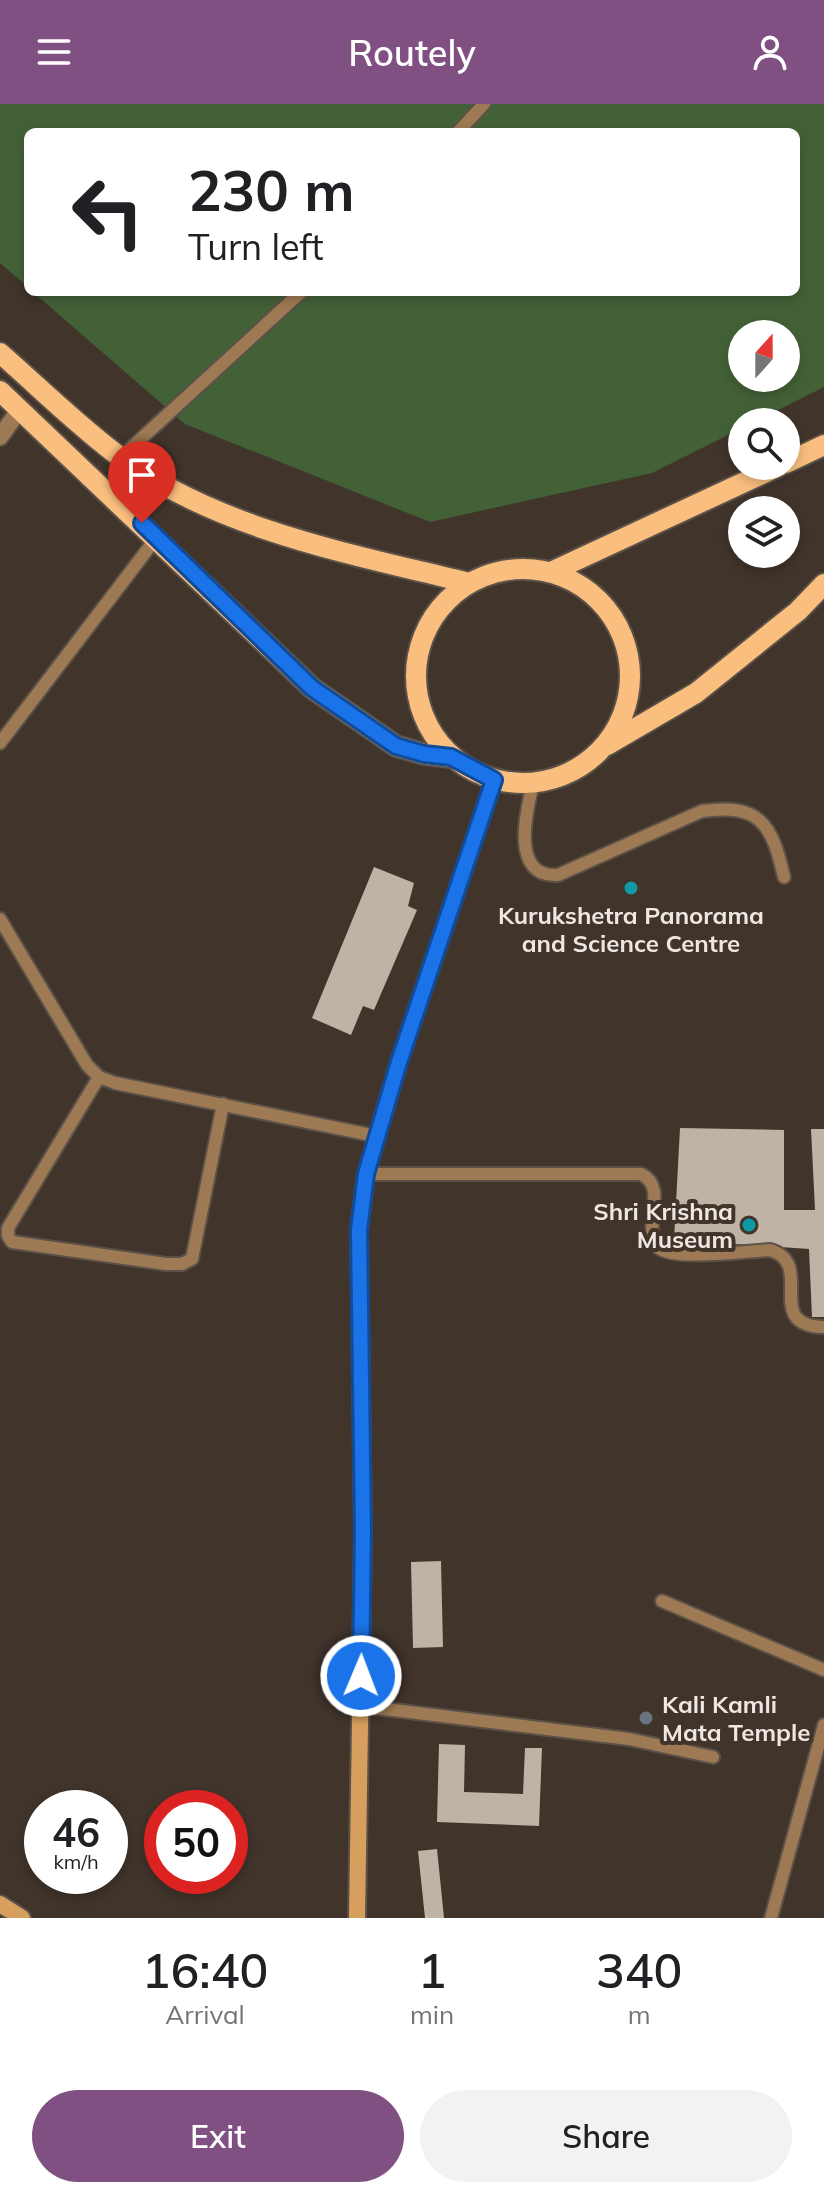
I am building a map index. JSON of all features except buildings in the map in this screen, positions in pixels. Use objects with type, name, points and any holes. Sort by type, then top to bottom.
[{"type":"main road","points":[[0,353],[120,458],[185,496],[297,541],[469,583]]},
{"type":"main road","points":[[0,391],[157,537],[312,688],[396,746],[451,757],[494,780],[533,784],[577,770],[606,746],[696,693],[798,611],[824,584]]},
{"type":"main road","points":[[800,456],[824,445]]},
{"type":"main road","points":[[551,572],[749,480]]},
{"type":"main road","points":[[451,757],[429,730],[415,691],[418,648],[432,617],[469,583],[512,569],[551,572],[585,588],[616,623],[630,662],[627,705],[606,746]]},
{"type":"main road","points":[[357,1918],[363,1530],[359,1230],[366,1174],[376,1136],[494,780]]},
{"type":"main road","points":[[0,1904],[22,1918]]},
{"type":"street","points":[[0,437],[20,409]]},
{"type":"lane","points":[[462,128],[484,104]]},
{"type":"lane","points":[[120,458],[297,296]]},
{"type":"lane","points":[[0,743],[157,537]]},
{"type":"lane","points":[[533,784],[525,820],[525,844],[530,864],[547,876],[558,875],[702,811],[725,808],[744,811],[765,824],[776,840],[784,877]]},
{"type":"lane","points":[[0,919],[87,1065],[99,1077],[115,1083],[376,1136]]},
{"type":"lane","points":[[99,1077],[8,1228],[12,1242],[166,1264],[182,1264],[192,1259],[223,1104]]},
{"type":"lane","points":[[366,1174],[641,1174],[648,1177],[653,1186],[654,1239],[658,1247],[666,1252],[682,1254],[770,1250],[781,1254],[788,1261],[791,1274],[791,1310],[795,1318],[803,1324],[824,1327]]},
{"type":"lane","points":[[662,1601],[824,1670]]},
{"type":"lane","points":[[360,1706],[629,1739],[713,1757]]},
{"type":"lane","points":[[771,1918],[824,1725]]},
{"type":"green space","points":[[0,104],[824,104],[824,387],[782,408],[728,408],[728,435],[652,473],[430,522],[185,424],[38,296],[800,296],[800,128],[24,128],[24,284],[0,263]]},
{"type":"place","name":"Kurukshetra Panorama and Science Centre","points":[[631,888]]},
{"type":"place","name":"Shri Krishna Museum","points":[[749,1225]]},
{"type":"place","name":"Kali Kamli Mata Temple","points":[[646,1718]]},
{"type":"route","points":[[142,523],[312,688],[396,746],[451,757],[494,780],[399,1062],[366,1174],[359,1230],[363,1530],[361,1676]]}]
